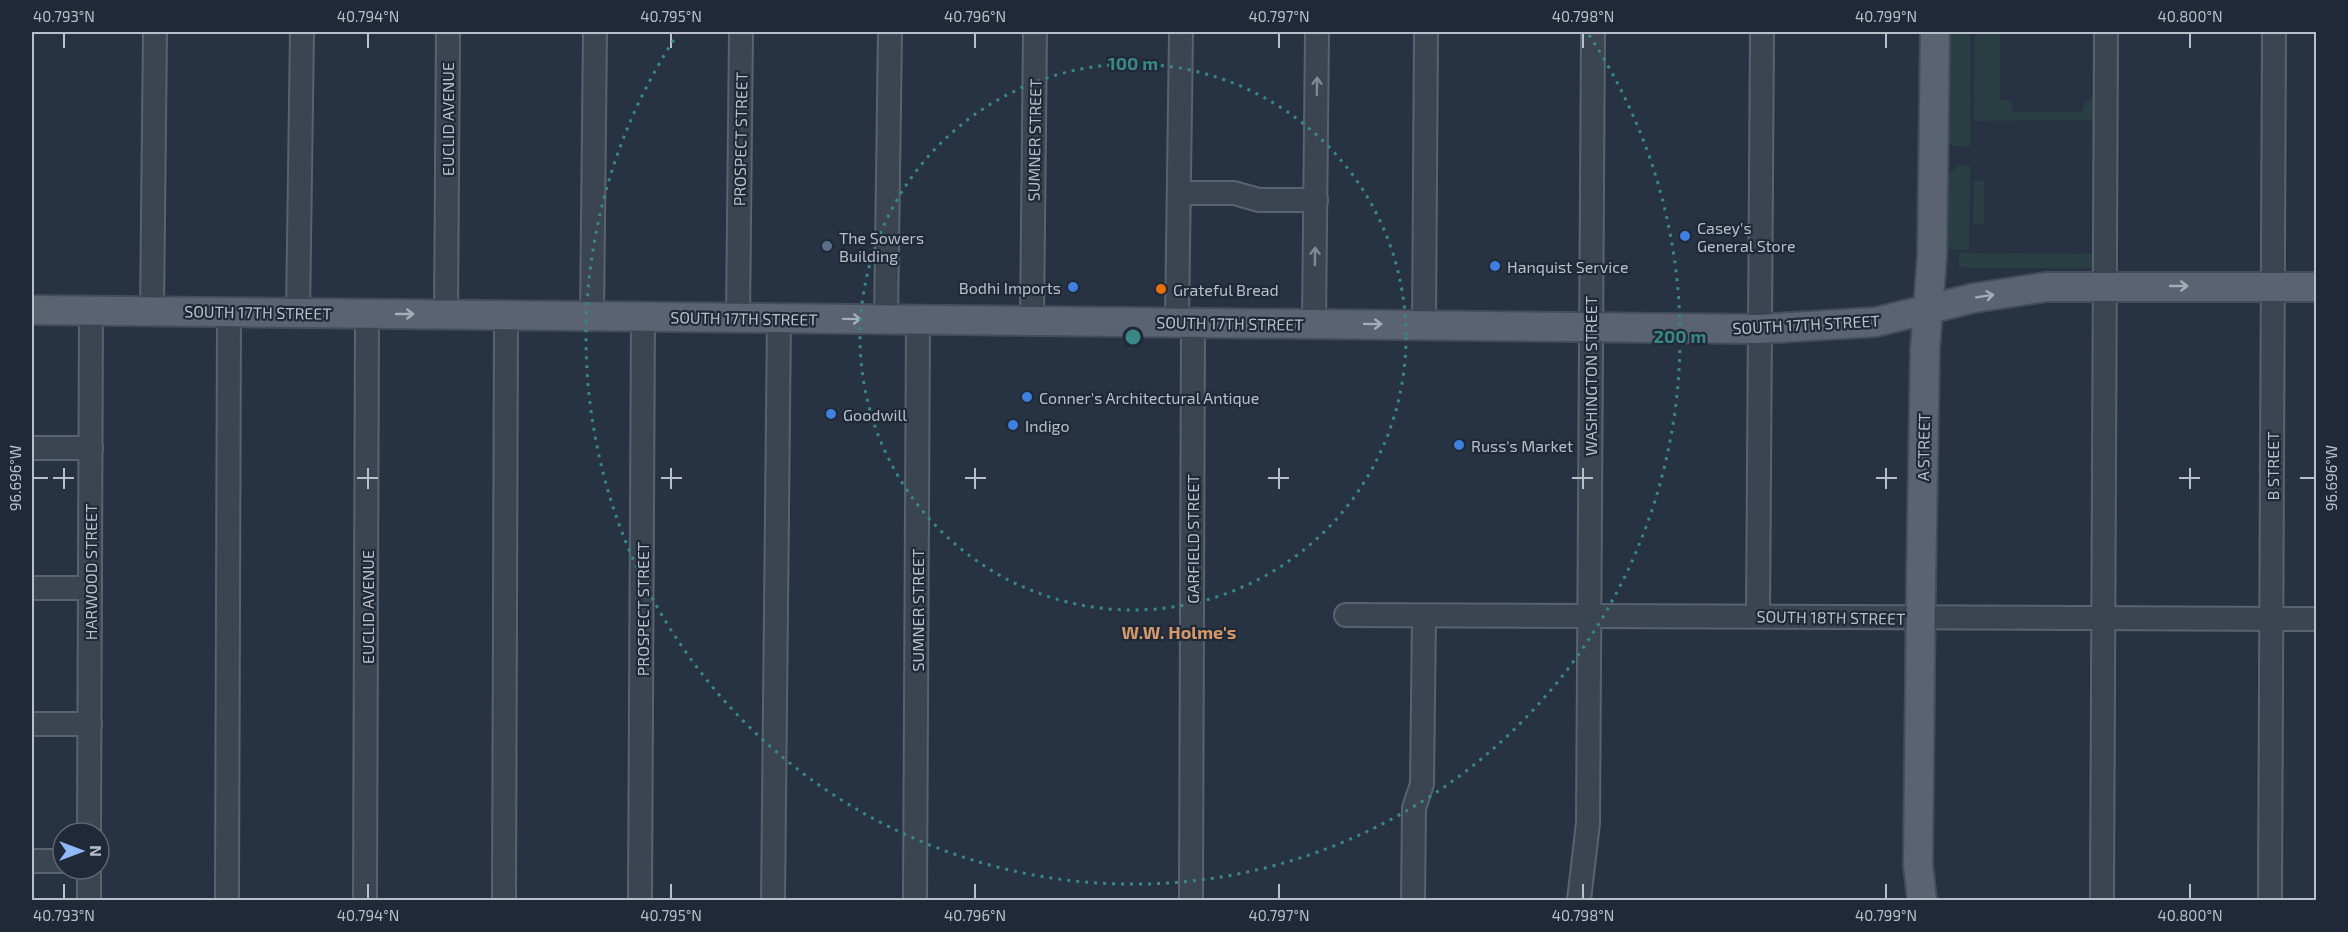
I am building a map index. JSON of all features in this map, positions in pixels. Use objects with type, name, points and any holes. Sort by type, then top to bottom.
[{"type":"main road","name":"A STREET","points":[[1922,900],[1918,864],[1921,618],[1928,309],[1932,256],[1935,32]]},
{"type":"main road","name":"SOUTH 17TH STREET","points":[[32,310],[1759,329],[1876,322],[1974,298],[2024,289],[2068,286],[2316,286]]},
{"type":"main road","name":"A STREET","points":[[1910,900],[1918,864]]},
{"type":"street","points":[[152,311],[155,32]]},
{"type":"street","points":[[298,313],[302,32]]},
{"type":"street","name":"EUCLID AVENUE","points":[[446,314],[448,32]]},
{"type":"street","points":[[592,316],[595,32]]},
{"type":"street","name":"PROSPECT STREET","points":[[738,318],[741,32]]},
{"type":"street","points":[[886,319],[890,32]]},
{"type":"street","name":"SUMNER STREET","points":[[1032,321],[1035,32]]},
{"type":"street","name":"GARFIELD STREET","points":[[1181,32],[1179,193],[1185,322],[1191,900]]},
{"type":"street","points":[[1314,324],[1317,32]]},
{"type":"street","points":[[1424,325],[1426,32]]},
{"type":"street","name":"WASHINGTON STREET","points":[[1579,900],[1588,822],[1593,32]]},
{"type":"street","points":[[1758,616],[1762,32]]},
{"type":"street","points":[[2102,900],[2106,32]]},
{"type":"street","name":"B STREET","points":[[2270,900],[2274,32]]},
{"type":"street","points":[[1179,193],[1234,193],[1259,200],[1316,200]]},
{"type":"street","name":"HARWOOD STREET","points":[[89,821],[91,311]]},
{"type":"street","points":[[226,900],[229,312]]},
{"type":"street","name":"EUCLID AVENUE","points":[[365,900],[367,314]]},
{"type":"street","points":[[504,900],[507,315]]},
{"type":"street","name":"PROSPECT STREET","points":[[640,900],[643,317]]},
{"type":"street","points":[[773,900],[779,318]]},
{"type":"street","name":"SUMNER STREET","points":[[915,900],[918,319]]},
{"type":"street","points":[[32,448],[91,448]]},
{"type":"street","points":[[32,588],[90,588]]},
{"type":"street","name":"SOUTH 18TH STREET","points":[[1346,615],[2316,619]]},
{"type":"street","points":[[1413,900],[1414,808],[1422,784],[1424,616]]},
{"type":"street","points":[[32,724],[90,724]]},
{"type":"street","points":[[32,861],[51,861]]},
{"type":"street","points":[[89,881],[89,900]]},
{"type":"green space","points":[[1948,32],[1970,32],[1970,146],[1954,146],[1948,142]]},
{"type":"green space","points":[[1975,32],[2000,32],[2000,99],[2010,101],[2013,112],[2082,112],[2085,102],[2091,98],[2099,103],[2095,120],[1974,121]]},
{"type":"green space","points":[[1958,166],[1970,166],[1969,250],[1948,249],[1949,173]]},
{"type":"green space","points":[[1974,180],[1984,181],[1984,224],[1973,224]]},
{"type":"green space","points":[[1959,253],[2101,254],[2092,268],[1972,268],[1959,267]]},
{"type":"place","name":"Casey's General Store","points":[[1685,236]]},
{"type":"place","name":"The Sowers Building","points":[[827,246]]},
{"type":"place","name":"Hanquist Service","points":[[1495,266]]},
{"type":"place","name":"Bodhi Imports","points":[[1073,287]]},
{"type":"place","name":"Grateful Bread","points":[[1161,289]]},
{"type":"place","name":"Conner's Architectural Antique","points":[[1027,397]]},
{"type":"place","name":"Goodwill","points":[[831,414]]},
{"type":"place","name":"Indigo","points":[[1013,425]]},
{"type":"place","name":"Russ's Market","points":[[1459,445]]},
{"type":"district","name":"W.W. Holme's","points":[[1179,632]]}]
